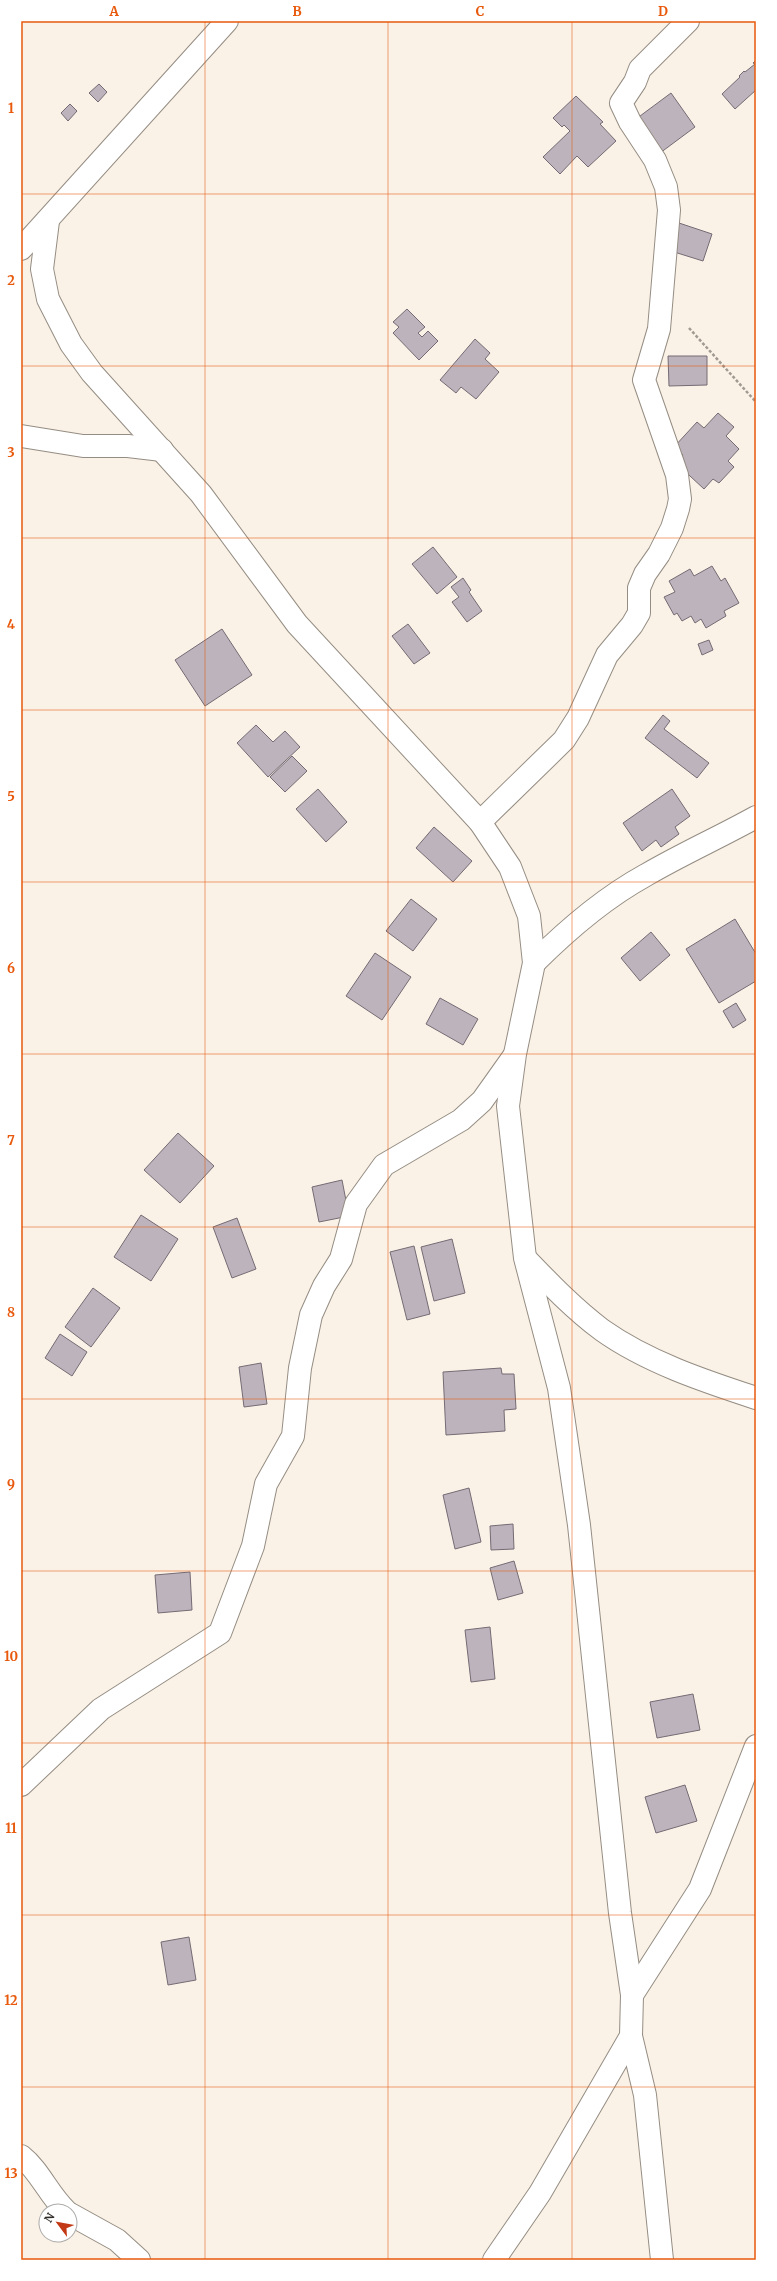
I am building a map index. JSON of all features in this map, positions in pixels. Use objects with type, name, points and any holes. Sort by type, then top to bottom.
[{"type":"street","points":[[21,249],[48,221],[227,21]]},
{"type":"street","points":[[480,822],[564,740],[578,718],[606,655],[632,625],[638,613],[640,588],[645,574],[659,554],[672,528],[680,499],[677,475],[644,380],[659,329],[669,210],[666,187],[654,160],[620,103],[635,82],[640,69],[688,21]]},
{"type":"street","points":[[48,221],[42,268],[48,299],[68,337],[92,373],[201,494],[297,624],[480,822],[510,866],[529,916],[534,963],[516,1054],[508,1106],[526,1258],[559,1388],[579,1524],[620,1913],[632,1995],[631,2036],[645,2096],[662,2260]]},
{"type":"street","points":[[21,436],[83,446],[128,446],[162,450]]},
{"type":"street","points":[[534,963],[564,933],[603,902],[646,875],[756,817]]},
{"type":"street","points":[[21,1785],[101,1709],[220,1633],[253,1546],[266,1484],[293,1436],[300,1368],[311,1316],[324,1286],[341,1259],[356,1204],[384,1165],[461,1120],[482,1101],[516,1054]]},
{"type":"street","points":[[526,1258],[569,1303],[603,1330],[684,1373],[756,1398]]},
{"type":"street","points":[[632,1995],[700,1889],[756,1746]]},
{"type":"street","points":[[494,2260],[540,2193],[631,2036]]},
{"type":"street","points":[[21,2156],[41,2177],[53,2198],[58,2203]]},
{"type":"street","points":[[78,2218],[117,2240],[139,2260]]},
{"type":"path","points":[[662,296],[716,360],[756,402]]},
{"type":"building","points":[[756,60],[756,90],[735,109],[722,94],[740,77],[739,76],[744,71],[745,72],[755,64],[753,63]]},
{"type":"building","points":[[99,84],[107,92],[98,102],[89,93]]},
{"type":"building","points":[[671,93],[695,127],[660,153],[636,119]]},
{"type":"building","points":[[576,96],[603,122],[600,124],[616,141],[588,167],[577,156],[560,174],[543,157],[570,131],[564,125],[562,127],[553,118]]},
{"type":"building","points":[[70,104],[77,111],[68,121],[61,113]]},
{"type":"building","points":[[679,223],[712,234],[703,261],[671,251]]},
{"type":"building","points":[[407,309],[425,327],[418,333],[422,337],[428,331],[438,341],[419,360],[393,333],[399,327],[393,322]]},
{"type":"building","points":[[475,339],[490,353],[485,359],[499,372],[476,399],[461,387],[456,393],[440,380]]},
{"type":"building","points":[[668,356],[707,356],[707,385],[669,386]]},
{"type":"building","points":[[718,413],[734,427],[726,436],[739,449],[728,461],[734,467],[719,483],[713,479],[704,489],[676,463],[683,455],[674,447],[697,422],[704,428]]},
{"type":"building","points":[[433,547],[457,577],[437,594],[412,564]]},
{"type":"building","points":[[712,566],[721,581],[725,578],[739,603],[724,611],[726,616],[706,628],[701,619],[695,623],[691,616],[682,621],[677,613],[674,615],[664,597],[675,592],[669,581],[690,569],[694,576]]},
{"type":"building","points":[[463,578],[471,590],[469,592],[482,611],[467,622],[452,602],[459,597],[451,587]]},
{"type":"building","points":[[408,624],[430,653],[414,664],[392,636]]},
{"type":"building","points":[[222,629],[252,675],[205,706],[175,660]]},
{"type":"building","points":[[709,640],[713,650],[702,655],[698,644]]},
{"type":"building","points":[[663,715],[670,721],[664,729],[709,763],[697,778],[645,738]]},
{"type":"building","points":[[256,725],[273,742],[285,731],[300,747],[268,777],[237,743]]},
{"type":"building","points":[[292,756],[307,771],[285,792],[270,777]]},
{"type":"building","points":[[318,789],[347,822],[326,842],[296,809]]},
{"type":"building","points":[[672,789],[690,816],[675,827],[679,834],[661,847],[656,840],[642,851],[623,823]]},
{"type":"building","points":[[434,827],[472,861],[453,882],[416,848]]},
{"type":"building","points":[[411,899],[437,919],[413,951],[386,931]]},
{"type":"building","points":[[735,919],[756,954],[756,981],[719,1003],[686,949]]},
{"type":"building","points":[[651,932],[670,955],[640,981],[621,958]]},
{"type":"building","points":[[375,953],[411,977],[382,1020],[346,996]]},
{"type":"building","points":[[440,998],[478,1019],[463,1045],[426,1024]]},
{"type":"building","points":[[736,1003],[746,1020],[733,1028],[723,1011]]},
{"type":"building","points":[[178,1133],[214,1166],[180,1203],[144,1170]]},
{"type":"building","points":[[342,1180],[349,1216],[319,1222],[312,1187]]},
{"type":"building","points":[[141,1215],[178,1239],[151,1281],[114,1257]]},
{"type":"building","points":[[237,1218],[256,1269],[232,1278],[213,1227]]},
{"type":"building","points":[[452,1239],[465,1293],[434,1301],[421,1247]]},
{"type":"building","points":[[414,1246],[430,1314],[407,1320],[390,1252]]},
{"type":"building","points":[[93,1288],[120,1308],[91,1347],[65,1327]]},
{"type":"building","points":[[60,1334],[87,1352],[72,1376],[45,1358]]},
{"type":"building","points":[[261,1363],[267,1404],[244,1407],[239,1367]]},
{"type":"building","points":[[501,1368],[502,1374],[514,1374],[516,1409],[504,1410],[505,1431],[446,1435],[443,1372]]},
{"type":"building","points":[[469,1488],[481,1542],[455,1549],[443,1495]]},
{"type":"building","points":[[513,1524],[514,1549],[491,1550],[490,1526]]},
{"type":"building","points":[[514,1561],[523,1593],[498,1600],[490,1568]]},
{"type":"building","points":[[190,1572],[192,1610],[158,1613],[155,1575]]},
{"type":"building","points":[[490,1627],[495,1679],[471,1682],[465,1630]]},
{"type":"building","points":[[693,1694],[700,1730],[657,1738],[650,1702]]},
{"type":"building","points":[[685,1785],[697,1821],[656,1833],[645,1797]]},
{"type":"building","points":[[189,1937],[196,1980],[168,1985],[161,1942]]}]
